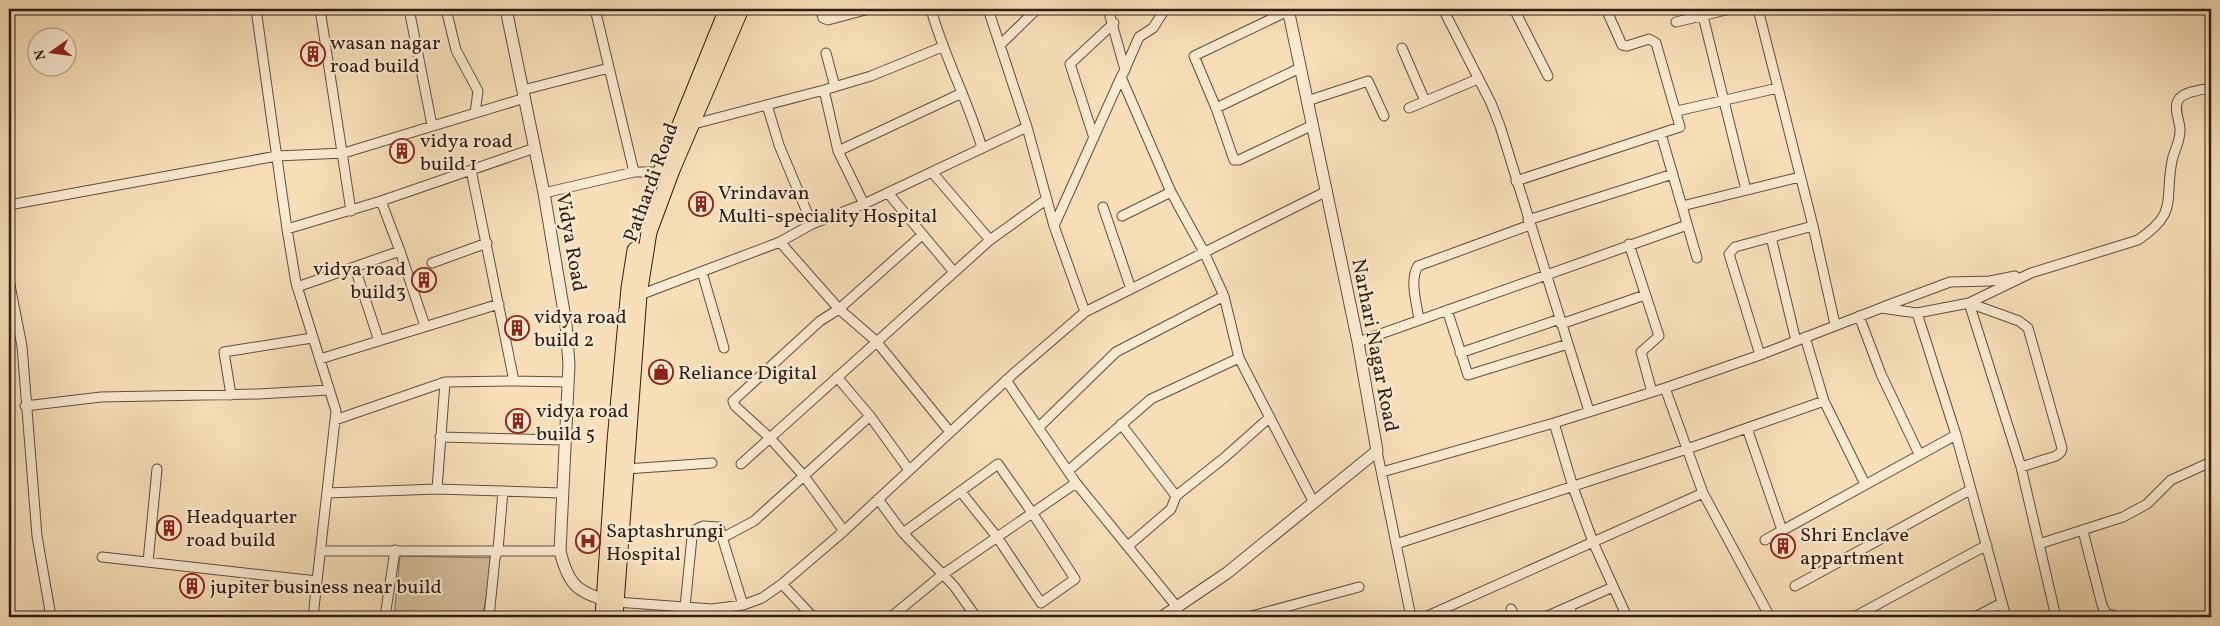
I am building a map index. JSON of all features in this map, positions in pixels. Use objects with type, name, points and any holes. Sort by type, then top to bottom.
[{"type":"main road","points":[[685,125],[727,9]]},
{"type":"main road","name":"Pathardi Road","points":[[612,606],[626,469],[634,296],[666,172],[685,125],[741,9]]},
{"type":"main road","points":[[603,617],[612,606],[615,441],[634,296]]},
{"type":"street","points":[[256,9],[276,156],[297,287],[336,410],[313,617]]},
{"type":"street","points":[[322,9],[351,211]]},
{"type":"street","points":[[409,9],[432,124]]},
{"type":"street","points":[[446,9],[456,50],[478,90],[475,113]]},
{"type":"street","name":"Vidya Road","points":[[506,9],[544,193],[566,324],[568,382],[561,493],[560,551],[564,566],[573,584],[586,594],[612,606]]},
{"type":"street","points":[[595,9],[634,172]]},
{"type":"street","points":[[820,9],[823,18],[828,20],[869,9]]},
{"type":"street","points":[[931,9],[942,48],[962,92],[982,148]]},
{"type":"street","points":[[988,9],[1027,127],[1054,226],[1085,312]]},
{"type":"street","points":[[1001,44],[1037,9]]},
{"type":"street","points":[[1108,9],[1114,23],[1123,73],[1171,192],[1204,252],[1224,296],[1239,358],[1313,501]]},
{"type":"street","points":[[1054,226],[1139,37],[1153,28],[1165,9]]},
{"type":"street","points":[[1443,9],[1500,126],[1589,411]]},
{"type":"street","points":[[1514,9],[1548,76]]},
{"type":"street","points":[[1516,181],[1680,128],[1656,43],[1649,39],[1627,46],[1622,45],[1606,9]]},
{"type":"street","points":[[1676,22],[1730,9]]},
{"type":"street","points":[[1758,9],[1835,324]]},
{"type":"street","points":[[1288,10],[1194,56],[1216,108],[1234,160],[1239,160],[1313,125]]},
{"type":"street","name":"Narhari Nagar Road","points":[[1162,617],[1178,612],[1377,451],[1358,342],[1288,10]]},
{"type":"street","points":[[1703,16],[1746,190]]},
{"type":"street","points":[[1094,138],[1070,64],[1114,23]]},
{"type":"street","points":[[685,125],[835,87],[871,76],[942,48]]},
{"type":"street","points":[[1402,48],[1425,102]]},
{"type":"street","points":[[826,53],[835,87]]},
{"type":"street","points":[[9,205],[276,156],[344,153],[432,124],[475,113],[524,94],[609,68]]},
{"type":"street","points":[[1216,108],[1300,68]]},
{"type":"street","points":[[1409,108],[1478,79]]},
{"type":"street","points":[[1307,101],[1368,81],[1384,116]]},
{"type":"street","points":[[1677,112],[1778,88]]},
{"type":"street","points":[[1382,472],[1554,423],[1665,388],[1760,355],[1835,324],[1950,282],[1990,282],[2031,273],[2138,240],[2153,229],[2166,211],[2170,201],[2171,165],[2180,139],[2177,101],[2184,94],[2211,88]]},
{"type":"street","points":[[824,90],[838,151],[864,204]]},
{"type":"street","points":[[838,151],[962,92]]},
{"type":"street","points":[[768,105],[779,145],[812,224]]},
{"type":"street","points":[[634,296],[780,242],[812,224],[864,204],[1027,127]]},
{"type":"street","points":[[1661,134],[1696,258]]},
{"type":"street","points":[[287,229],[351,211],[535,148]]},
{"type":"street","points":[[471,170],[514,381]]},
{"type":"street","points":[[544,193],[634,172],[666,172]]},
{"type":"street","points":[[932,172],[990,240]]},
{"type":"street","points":[[1419,320],[1414,284],[1415,272],[1418,266],[1529,223],[1673,174]]},
{"type":"street","points":[[1682,206],[1800,177]]},
{"type":"street","points":[[612,606],[685,612],[744,605],[762,598],[782,584],[844,531],[1006,380],[1085,312],[1327,191]]},
{"type":"street","points":[[1122,216],[1171,192]]},
{"type":"street","points":[[888,193],[954,272]]},
{"type":"street","points":[[742,464],[990,240],[1047,199]]},
{"type":"street","points":[[381,201],[425,326]]},
{"type":"street","points":[[1103,207],[1131,289]]},
{"type":"street","points":[[1358,342],[1629,244],[1687,225]]},
{"type":"street","points":[[1760,355],[1729,254],[1735,247],[1812,226]]},
{"type":"street","points":[[844,531],[804,476],[770,438],[735,406],[734,398],[820,321],[839,309],[922,235]]},
{"type":"street","points":[[1771,237],[1796,341]]},
{"type":"street","points":[[780,242],[839,309],[876,341],[950,432]]},
{"type":"street","points":[[432,263],[487,243]]},
{"type":"street","points":[[1629,244],[1659,336],[1641,352],[1652,392]]},
{"type":"street","points":[[297,287],[400,251]]},
{"type":"street","points":[[355,268],[379,341]]},
{"type":"street","points":[[702,272],[724,348]]},
{"type":"street","points":[[1881,308],[1917,313],[1969,303],[2031,273]]},
{"type":"street","points":[[9,280],[22,346],[25,406],[37,536],[51,617]]},
{"type":"street","points":[[1460,354],[1645,295]]},
{"type":"street","points":[[1039,427],[1116,352],[1224,296]]},
{"type":"street","points":[[1969,303],[2021,467],[2056,617]]},
{"type":"street","points":[[1969,303],[2018,321],[2028,328],[2062,448],[2061,452],[2056,456],[2021,467]]},
{"type":"street","points":[[320,359],[499,304]]},
{"type":"street","points":[[1447,310],[1466,372],[1471,375],[1568,344]]},
{"type":"street","points":[[1917,313],[1956,435],[2006,617]]},
{"type":"street","points":[[1859,316],[1881,374],[1919,454]]},
{"type":"street","points":[[1805,337],[1824,401],[1865,484]]},
{"type":"street","points":[[231,395],[224,352],[312,338]]},
{"type":"street","points":[[1068,471],[1121,424],[1158,395],[1239,358]]},
{"type":"street","points":[[837,378],[870,416],[909,470]]},
{"type":"street","points":[[1006,380],[1076,483],[1128,546],[1178,612]]},
{"type":"street","points":[[335,420],[445,382],[568,382]]},
{"type":"street","points":[[437,489],[445,382]]},
{"type":"street","points":[[1665,388],[1703,493],[1770,617]]},
{"type":"street","points":[[25,406],[101,397],[231,395],[329,390]]},
{"type":"street","points":[[1396,544],[1687,449],[1824,401]]},
{"type":"street","points":[[722,538],[754,521],[870,416]]},
{"type":"street","points":[[1128,546],[1171,509],[1176,496],[1270,418]]},
{"type":"street","points":[[1554,423],[1573,487],[1593,542],[1627,617]]},
{"type":"street","points":[[1121,424],[1176,496]]},
{"type":"street","points":[[1747,428],[1782,530]]},
{"type":"street","points":[[1765,540],[1956,435]]},
{"type":"street","points":[[440,437],[564,440]]},
{"type":"street","points":[[1377,451],[1411,617]]},
{"type":"street","points":[[2039,544],[2083,531],[2137,510],[2147,504],[2171,480],[2211,462]]},
{"type":"street","points":[[626,469],[712,463]]},
{"type":"street","points":[[903,533],[998,464],[1075,579],[1041,603],[997,537],[961,492]]},
{"type":"street","points":[[148,562],[157,469]]},
{"type":"street","points":[[897,616],[942,575],[1076,483]]},
{"type":"street","points":[[327,493],[437,489],[561,493]]},
{"type":"street","points":[[1795,586],[1970,490]]},
{"type":"street","points":[[489,617],[503,492]]},
{"type":"street","points":[[1425,617],[1703,493]]},
{"type":"street","points":[[878,499],[903,533],[954,586],[976,617]]},
{"type":"street","points":[[685,612],[693,531],[703,526],[719,527],[744,605]]},
{"type":"street","points":[[2083,531],[2102,605],[2106,613],[2119,617]]},
{"type":"street","points":[[1854,617],[1987,545]]},
{"type":"street","points":[[385,617],[395,550]]},
{"type":"street","points":[[320,551],[560,551]]},
{"type":"street","points":[[102,557],[317,581]]},
{"type":"street","points":[[782,584],[813,617]]},
{"type":"street","points":[[1248,617],[1359,587]]},
{"type":"street","points":[[1545,617],[1613,587]]},
{"type":"street","points":[[1975,617],[2002,603]]},
{"type":"street","points":[[1569,606],[1573,617]]},
{"type":"street","points":[[726,617],[727,608]]},
{"type":"shaded area","points":[[400,556],[495,558],[482,617],[394,617]]},
{"type":"place","name":"wasan nagar road build","points":[[313,54]]},
{"type":"place","name":"vidya road build 1","points":[[402,151]]},
{"type":"place","name":"Vrindavan Multi-speciality Hospital","points":[[701,204]]},
{"type":"place","name":"vidya road build3","points":[[424,280]]},
{"type":"place","name":"vidya road build 2","points":[[517,328]]},
{"type":"place","name":"Reliance Digital","points":[[661,372]]},
{"type":"place","name":"vidya road build 5","points":[[518,421]]},
{"type":"place","name":"Headquarter road build","points":[[169,528]]},
{"type":"place","name":"Saptashrungi Hospital","points":[[588,541]]},
{"type":"place","name":"Shri Enclave appartment","points":[[1783,546]]},
{"type":"place","name":"jupiter business near build","points":[[192,586]]}]
